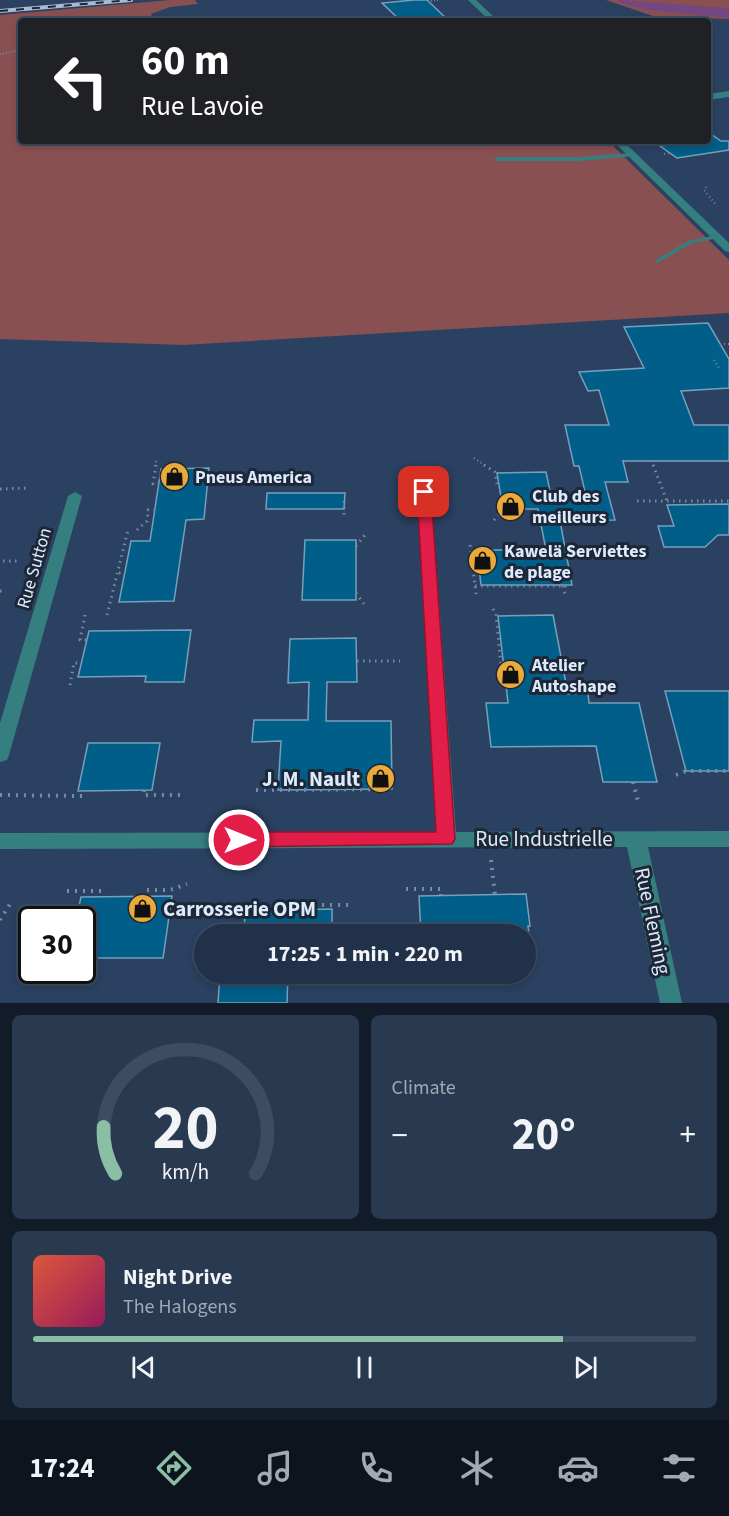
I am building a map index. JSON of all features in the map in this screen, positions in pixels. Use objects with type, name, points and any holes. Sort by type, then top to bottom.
[{"type":"street","points":[[472,0],[491,18]]},
{"type":"street","points":[[711,97],[729,94]]},
{"type":"street","points":[[621,144],[729,249]]},
{"type":"street","points":[[424,492],[446,839]]},
{"type":"street","name":"Rue Sutton","points":[[0,755],[75,496]]},
{"type":"street","name":"Rue Industrielle","points":[[0,841],[729,839]]},
{"type":"street","name":"Rue Fleming","points":[[636,840],[671,1003]]},
{"type":"lane","points":[[497,159],[579,159],[632,155]]},
{"type":"lane","points":[[657,261],[690,242],[717,237]]},
{"type":"path","points":[[428,1],[440,0]]},
{"type":"path","points":[[0,54],[18,51]]},
{"type":"path","points":[[664,154],[670,153]]},
{"type":"path","points":[[706,187],[704,190],[717,203]]},
{"type":"path","points":[[720,344],[729,344]]},
{"type":"path","points":[[714,360],[718,368]]},
{"type":"path","points":[[642,364],[645,370]]},
{"type":"path","points":[[474,458],[495,472],[497,484]]},
{"type":"path","points":[[622,461],[729,460]]},
{"type":"path","points":[[156,461],[153,484],[159,483]]},
{"type":"path","points":[[652,461],[667,501]]},
{"type":"path","points":[[149,475],[160,472]]},
{"type":"path","points":[[0,489],[29,488]]},
{"type":"path","points":[[494,520],[501,513],[500,500]]},
{"type":"path","points":[[344,517],[345,501]]},
{"type":"path","points":[[637,501],[684,503],[729,501]]},
{"type":"path","points":[[137,530],[147,521],[148,510],[154,510]]},
{"type":"path","points":[[107,615],[116,587],[128,530]]},
{"type":"path","points":[[356,546],[365,535]]},
{"type":"path","points":[[470,545],[476,594]]},
{"type":"path","points":[[124,548],[130,549]]},
{"type":"path","points":[[122,561],[127,560]]},
{"type":"path","points":[[3,561],[17,561]]},
{"type":"path","points":[[472,561],[478,561]]},
{"type":"path","points":[[119,573],[125,573]]},
{"type":"path","points":[[116,587],[122,586]]},
{"type":"path","points":[[475,586],[570,586]]},
{"type":"path","points":[[563,586],[565,594]]},
{"type":"path","points":[[0,591],[6,592]]},
{"type":"path","points":[[356,593],[366,607]]},
{"type":"path","points":[[113,599],[120,599]]},
{"type":"path","points":[[493,609],[498,626],[505,677],[503,686]]},
{"type":"path","points":[[85,615],[80,640],[87,640]]},
{"type":"path","points":[[357,661],[400,661]]},
{"type":"path","points":[[70,685],[74,663],[81,663]]},
{"type":"path","points":[[676,775],[686,771],[729,771]]},
{"type":"path","points":[[633,782],[638,801]]},
{"type":"path","points":[[256,790],[364,792],[392,789]]},
{"type":"path","points":[[144,790],[143,795],[183,795]]},
{"type":"path","points":[[0,795],[82,796],[83,791]]},
{"type":"path","points":[[491,860],[495,895]]},
{"type":"path","points":[[145,896],[145,890],[170,890],[187,884]]},
{"type":"path","points":[[406,889],[441,889],[441,896]]},
{"type":"path","points":[[67,891],[101,891],[100,897]]},
{"type":"path","points":[[0,920],[10,904]]},
{"type":"path","points":[[311,910],[311,904],[351,905]]},
{"type":"path","points":[[235,906],[267,906],[267,911]]},
{"type":"shaded area","points":[[170,0],[195,0],[198,4],[170,7],[151,14],[153,18],[18,18],[18,144],[611,144],[729,260],[729,313],[183,345],[0,339],[0,15]]},
{"type":"shaded area","points":[[606,0],[729,0],[729,19],[653,16]]},
{"type":"building","points":[[427,0],[446,18],[398,18],[382,3]]},
{"type":"building","points":[[711,134],[721,141],[729,141],[729,150],[677,158],[660,146],[711,144]]},
{"type":"building","points":[[708,323],[729,359],[729,388],[681,391],[694,425],[729,425],[729,461],[623,461],[628,482],[605,482],[615,520],[560,521],[572,585],[481,585],[477,550],[546,550],[538,509],[503,509],[497,473],[546,472],[551,496],[586,496],[579,466],[574,466],[565,425],[609,425],[599,390],[588,391],[579,372],[644,368],[624,327]]},
{"type":"building","points":[[209,468],[204,519],[186,520],[174,601],[119,602],[131,541],[150,541],[161,469]]},
{"type":"building","points":[[267,493],[345,493],[344,509],[266,509]]},
{"type":"building","points":[[729,504],[729,535],[718,535],[705,547],[664,547],[658,526],[674,526],[667,505]]},
{"type":"building","points":[[305,540],[356,540],[356,600],[302,600]]},
{"type":"building","points":[[553,615],[568,694],[588,694],[589,703],[639,703],[657,782],[603,782],[596,746],[491,747],[486,703],[508,703],[498,616]]},
{"type":"building","points":[[191,630],[184,682],[145,682],[146,676],[78,677],[89,631]]},
{"type":"building","points":[[356,638],[357,682],[327,682],[326,721],[391,721],[392,789],[278,790],[281,741],[252,742],[254,720],[308,720],[309,682],[288,683],[290,639]]},
{"type":"building","points":[[665,691],[729,691],[729,771],[686,771]]},
{"type":"building","points":[[88,743],[160,743],[152,790],[78,791]]},
{"type":"building","points":[[526,894],[530,924],[420,924],[419,896]]},
{"type":"building","points":[[172,896],[163,958],[96,958],[96,906],[79,906],[81,897]]},
{"type":"building","points":[[332,909],[332,924],[244,924],[245,911]]},
{"type":"building","points":[[219,984],[288,984],[287,1003],[218,1003]]},
{"type":"waterway","points":[[627,0],[647,5],[729,13]]},
{"type":"railway","points":[[0,11],[131,0]]},
{"type":"place","name":"Pneus America","points":[[174,477]]},
{"type":"place","name":"Club des meilleurs","points":[[511,506]]},
{"type":"place","name":"Kawelä Serviettes de plage","points":[[483,561]]},
{"type":"place","name":"Atelier Autoshape","points":[[511,675]]},
{"type":"place","name":"J. M. Nault","points":[[381,779]]},
{"type":"place","name":"Carrosserie OPM","points":[[142,909]]},
{"type":"route","points":[[239,840],[446,839],[424,492]]}]
